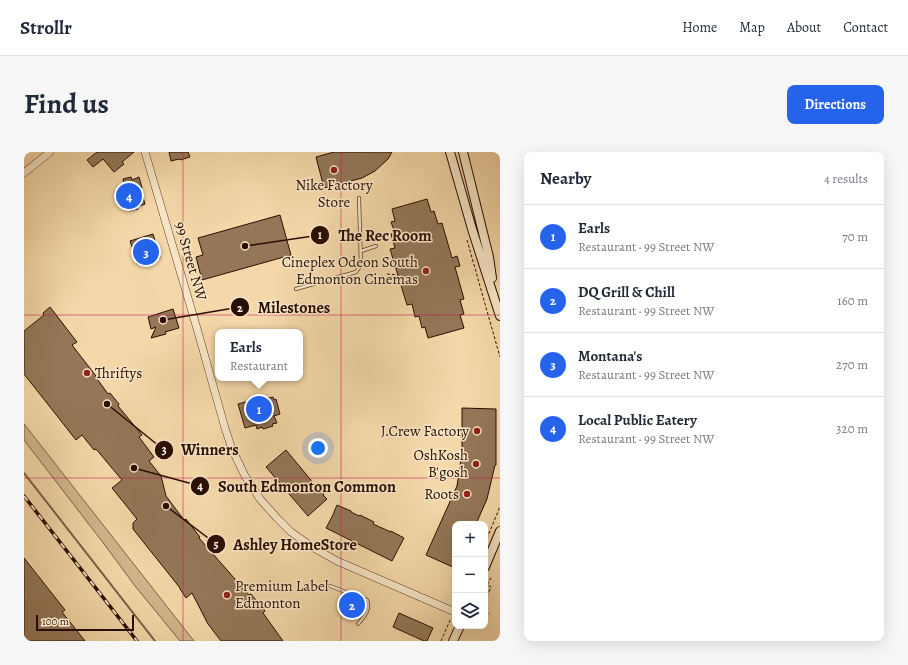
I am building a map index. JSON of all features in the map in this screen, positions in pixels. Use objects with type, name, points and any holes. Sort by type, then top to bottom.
[{"type":"main road","points":[[450,152],[472,229],[500,316]]},
{"type":"main road","points":[[463,152],[489,257],[494,297]]},
{"type":"main road","points":[[488,560],[500,531]]},
{"type":"main road","points":[[453,641],[459,629]]},
{"type":"street","points":[[24,173],[50,152]]},
{"type":"street","name":"99 Street NW","points":[[145,152],[225,428],[232,449],[245,476],[260,499],[291,532],[314,548],[337,560],[452,611]]},
{"type":"lane","points":[[296,290],[356,272],[361,265],[359,198]]},
{"type":"lane","points":[[361,251],[376,246]]},
{"type":"lane","points":[[330,586],[367,600],[367,610],[358,624]]},
{"type":"path","points":[[467,241],[500,356]]},
{"type":"path","points":[[387,274],[398,275],[389,285]]},
{"type":"path","points":[[488,536],[500,506]]},
{"type":"path","points":[[488,594],[491,587],[487,585],[492,576]]},
{"type":"path","points":[[441,641],[448,625]]},
{"type":"shaded area","points":[[24,424],[194,641],[180,641],[135,586],[24,440]]},
{"type":"building","points":[[97,152],[134,152],[122,162],[124,164],[114,172],[103,159],[93,167],[87,160]]},
{"type":"building","points":[[169,152],[188,152],[190,157],[171,161]]},
{"type":"building","points":[[334,152],[392,152],[388,159],[375,171],[362,178],[324,188],[316,157]]},
{"type":"building","points":[[131,177],[132,180],[139,177],[142,188],[140,188],[145,204],[137,207],[138,209],[129,211],[127,206],[122,208],[115,193],[123,191],[121,185],[124,184],[123,179]]},
{"type":"building","name":"Cineplex Odeon South Edmonton Cinemas","points":[[427,199],[431,212],[434,211],[438,224],[442,223],[452,258],[457,256],[460,266],[455,267],[464,299],[460,300],[464,314],[460,315],[464,328],[428,338],[425,327],[422,328],[419,316],[415,317],[412,304],[407,305],[390,249],[395,248],[391,234],[395,233],[391,222],[395,221],[392,209]]},
{"type":"building","points":[[280,215],[291,255],[202,280],[196,257],[203,255],[198,238]]},
{"type":"building","points":[[153,234],[160,258],[137,264],[130,241]]},
{"type":"building","points":[[50,307],[77,342],[72,345],[108,394],[110,393],[119,404],[118,406],[142,435],[139,437],[154,457],[149,461],[161,476],[166,496],[184,520],[186,519],[200,537],[199,538],[265,611],[263,613],[283,641],[221,641],[208,624],[192,593],[186,598],[180,588],[133,529],[133,523],[137,519],[112,488],[122,480],[82,435],[76,440],[24,374],[24,331],[44,315],[43,313]]},
{"type":"building","points":[[173,309],[179,328],[165,332],[166,334],[151,338],[156,327],[151,329],[148,317]]},
{"type":"building","points":[[273,397],[274,400],[276,399],[280,414],[274,416],[277,423],[263,429],[262,427],[257,429],[256,425],[245,428],[238,404],[260,398],[261,400]]},
{"type":"building","points":[[462,408],[496,409],[496,465],[487,499],[477,521],[452,521],[452,567],[426,555],[457,486],[462,452]]},
{"type":"building","points":[[286,450],[327,499],[308,516],[266,467]]},
{"type":"building","points":[[337,505],[404,538],[392,561],[326,528]]},
{"type":"building","points":[[24,558],[65,610],[62,612],[85,641],[24,641]]},
{"type":"building","points":[[345,597],[361,604],[358,612],[342,605]]},
{"type":"building","points":[[399,613],[433,628],[427,641],[393,627]]},
{"type":"waterway","points":[[24,473],[155,641]]},
{"type":"railway","points":[[24,496],[137,641]]},
{"type":"place","name":"Nike Factory Store","points":[[334,170]]},
{"type":"place","name":"Local Public Eatery","points":[[129,196]]},
{"type":"place","name":"The Rec Room","points":[[245,246]]},
{"type":"place","name":"Montana's","points":[[146,252]]},
{"type":"place","name":"Cineplex Odeon South Edmonton Cinemas","points":[[426,271]]},
{"type":"place","name":"Milestones","points":[[163,320]]},
{"type":"place","name":"Thriftys","points":[[87,373]]},
{"type":"place","name":"Winners","points":[[107,404]]},
{"type":"place","name":"Earls","points":[[259,409]]},
{"type":"place","name":"J.Crew Factory","points":[[477,431]]},
{"type":"place","name":"OshKosh B'gosh","points":[[476,464]]},
{"type":"place","name":"South Edmonton Common","points":[[134,468]]},
{"type":"place","name":"Roots","points":[[467,494]]},
{"type":"place","name":"Ashley HomeStore","points":[[166,506]]},
{"type":"place","name":"Premium Label Edmonton","points":[[227,595]]},
{"type":"place","name":"DQ Grill & Chill","points":[[352,605]]}]
